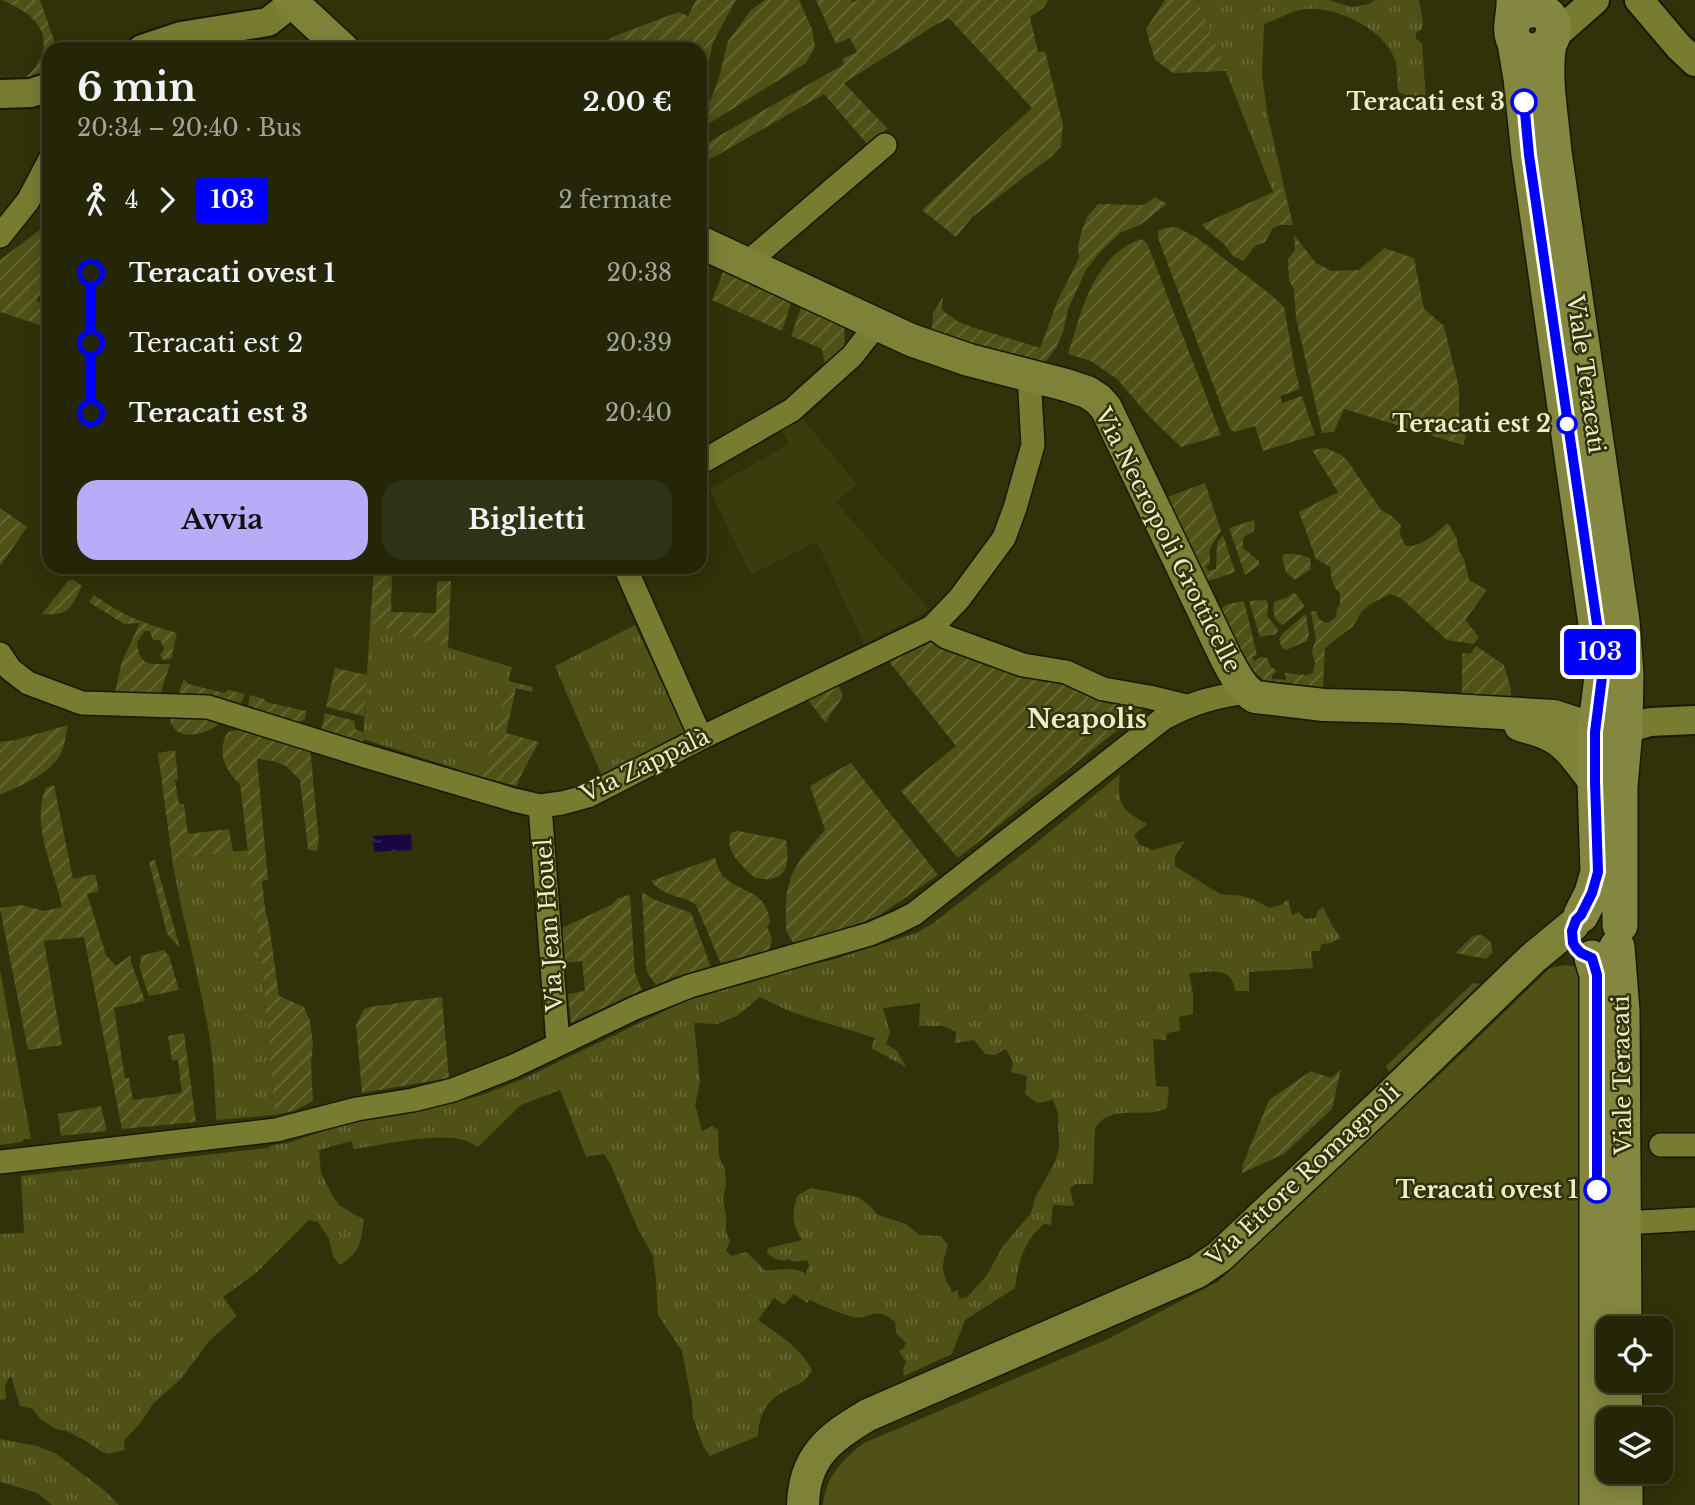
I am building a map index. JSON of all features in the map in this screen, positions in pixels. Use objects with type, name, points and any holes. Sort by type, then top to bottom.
[{"type":"main road","points":[[292,1],[336,42]]},
{"type":"main road","name":"Viale Teracati","points":[[1535,20],[1521,78],[1530,168],[1597,624],[1602,677],[1611,720],[1607,784],[1610,943],[1622,1011],[1624,1316]]},
{"type":"main road","name":"Via Necropoli Grotticelle","points":[[707,245],[911,340],[1087,393],[1098,399],[1106,408],[1226,658],[1247,692],[1255,697],[1324,705]]},
{"type":"main road","points":[[1324,705],[1611,720]]},
{"type":"main road","points":[[1324,705],[1400,717],[1519,725],[1559,741],[1607,784],[1598,872],[1592,893],[1577,920]]},
{"type":"main road","points":[[1577,920],[1587,911],[1603,909],[1610,913],[1610,943]]},
{"type":"main road","name":"Via Ettore Romagnoli","points":[[803,1505],[803,1490],[809,1469],[819,1452],[830,1439],[867,1415],[1196,1272],[1219,1257],[1532,959],[1577,920]]},
{"type":"main road","name":"Viale Teracati","points":[[1597,1505],[1597,975],[1610,943]]},
{"type":"main road","points":[[1625,1484],[1625,1505]]},
{"type":"street","points":[[1639,0],[1695,62]]},
{"type":"street","points":[[163,42],[181,36],[268,22],[292,1]]},
{"type":"street","points":[[1535,20],[1591,4]]},
{"type":"street","points":[[0,94],[31,93],[42,89]]},
{"type":"street","points":[[747,263],[885,145]]},
{"type":"street","points":[[0,236],[28,201],[42,175]]},
{"type":"street","points":[[707,459],[792,410],[852,356],[877,324]]},
{"type":"street","name":"Via Zappalà","points":[[0,654],[10,669],[28,684],[82,703],[208,707],[514,800],[540,806],[588,796],[701,738],[932,627],[959,599],[1004,538],[1033,445],[1028,375]]},
{"type":"street","points":[[628,574],[701,738]]},
{"type":"street","points":[[932,627],[946,637],[1023,665],[1066,671],[1104,689],[1186,706]]},
{"type":"street","points":[[0,1163],[276,1130],[357,1109],[453,1090],[514,1066],[637,1007],[690,986],[870,934],[914,914],[1164,718],[1186,706],[1216,696],[1247,692]]},
{"type":"street","points":[[1611,720],[1695,712]]},
{"type":"street","points":[[1611,720],[1695,720]]},
{"type":"street","name":"Via Jean Houel","points":[[540,806],[558,1044]]},
{"type":"street","points":[[1661,1145],[1695,1145]]},
{"type":"street","points":[[1623,1223],[1695,1219]]},
{"type":"shaded area","points":[[802,418],[857,484],[836,502],[929,609],[864,644],[817,542],[751,575],[709,489],[789,444],[782,430]]},
{"type":"green space","points":[[2,0],[40,0],[55,42],[44,42],[38,25],[21,10]]},
{"type":"green space","points":[[696,0],[736,0],[713,42],[707,68],[707,42],[608,42],[610,38],[678,12],[688,16]]},
{"type":"green space","points":[[765,0],[799,0],[812,29],[815,47],[806,63],[707,125],[707,105],[719,78],[728,41],[751,10]]},
{"type":"green space","points":[[816,0],[1048,0],[1044,7],[1030,17],[1038,52],[1045,51],[1063,125],[1061,146],[1052,156],[972,217],[956,237],[922,210],[1032,108],[949,18],[844,83],[887,128],[868,145],[824,94],[707,161],[707,143],[844,64],[842,59],[857,52],[850,38],[836,44]]},
{"type":"green space","points":[[1165,0],[1198,0],[1226,71],[1173,73],[1155,60],[1146,29]]},
{"type":"green space","points":[[1198,0],[1328,0],[1352,7],[1375,0],[1419,0],[1423,22],[1422,29],[1416,33],[1416,39],[1422,43],[1426,100],[1424,102],[1398,92],[1396,64],[1389,48],[1355,20],[1326,10],[1313,9],[1295,11],[1264,24],[1262,74],[1267,112],[1284,187],[1273,192]]},
{"type":"green space","points":[[42,54],[42,73],[22,80],[36,67]]},
{"type":"green space","points":[[1284,187],[1293,225],[1273,228],[1265,242],[1255,246],[1243,261],[1233,256],[1224,244],[1201,225]]},
{"type":"green space","points":[[1155,197],[1167,204],[1140,225],[1120,233],[1086,270],[1068,309],[1056,348],[1045,362],[966,342],[932,330],[933,313],[943,297],[942,310],[957,321],[1040,348],[1057,302],[1079,258],[1078,245],[1088,216],[1098,204],[1144,205]]},
{"type":"green space","points":[[1176,227],[1196,237],[1284,307],[1300,389],[1280,396],[1282,403],[1302,396],[1315,435],[1263,451],[1255,426],[1235,432],[1230,429],[1158,238],[1158,231]]},
{"type":"green space","points":[[42,228],[42,291],[37,301],[42,304],[42,326],[0,312],[0,260]]},
{"type":"green space","points":[[1294,235],[1316,263],[1332,271],[1359,270],[1384,248],[1414,258],[1424,309],[1444,326],[1459,388],[1459,419],[1466,437],[1463,445],[1344,409],[1334,432],[1322,433],[1296,318],[1294,290],[1289,280],[1288,259],[1295,250]]},
{"type":"green space","points":[[1141,239],[1147,243],[1221,435],[1181,447],[1117,379],[1091,361],[1068,354],[1084,303],[1100,272],[1124,247]]},
{"type":"green space","points":[[724,270],[792,300],[782,331],[712,300]]},
{"type":"green space","points":[[802,305],[844,325],[843,349],[825,366],[822,349],[791,336]]},
{"type":"green space","points":[[1325,448],[1347,460],[1381,510],[1401,525],[1400,535],[1406,546],[1423,542],[1448,523],[1457,539],[1469,580],[1487,590],[1465,620],[1479,637],[1473,644],[1447,640],[1401,598],[1390,594],[1362,611],[1353,626],[1325,648],[1323,687],[1268,682],[1253,670],[1240,650],[1221,609],[1227,604],[1244,601],[1257,655],[1252,657],[1255,661],[1260,657],[1267,658],[1271,667],[1277,671],[1272,675],[1272,679],[1286,680],[1285,673],[1313,673],[1315,663],[1312,651],[1316,639],[1311,612],[1316,611],[1320,620],[1328,623],[1336,617],[1340,605],[1340,593],[1333,585],[1330,567],[1316,559],[1299,512],[1338,492],[1312,450]]},
{"type":"green space","points":[[1205,483],[1221,531],[1210,548],[1210,563],[1206,566],[1208,571],[1216,569],[1217,543],[1223,535],[1235,572],[1207,581],[1165,498]]},
{"type":"green space","points":[[0,508],[27,527],[0,566]]},
{"type":"green space","points":[[1254,520],[1254,530],[1243,538],[1243,548],[1259,561],[1259,565],[1245,575],[1229,528]]},
{"type":"green space","points":[[1284,554],[1310,558],[1311,569],[1295,580],[1286,572],[1282,558]]},
{"type":"green space","points":[[374,574],[392,574],[391,612],[436,613],[437,582],[451,581],[448,648],[370,624]]},
{"type":"green space","points":[[69,580],[82,586],[68,609],[58,614],[42,614]]},
{"type":"green space","points":[[1293,593],[1305,607],[1282,625],[1274,615],[1274,602]]},
{"type":"green space","points":[[94,595],[134,618],[177,633],[171,659],[163,660],[160,655],[164,649],[160,640],[153,640],[150,631],[145,631],[137,642],[143,660],[151,664],[170,664],[161,692],[168,694],[161,700],[114,697],[122,661],[140,623],[124,624],[89,602]]},
{"type":"green space","points":[[1266,600],[1267,616],[1278,630],[1276,634],[1260,637],[1249,601]]},
{"type":"green space","points":[[1304,615],[1309,634],[1307,641],[1286,650],[1282,648],[1279,640],[1282,634]]},
{"type":"green space","points":[[370,624],[512,667],[482,777],[363,739]]},
{"type":"green space","points":[[635,625],[685,733],[602,776],[555,666]]},
{"type":"green space","points":[[933,641],[1150,704],[958,858],[901,791],[956,746],[886,658]]},
{"type":"green space","points":[[1476,646],[1504,665],[1511,690],[1510,699],[1462,696],[1462,653],[1470,654]]},
{"type":"green space","points":[[335,668],[367,675],[364,716],[326,707]]},
{"type":"green space","points":[[184,678],[188,684],[224,693],[228,690],[245,694],[239,708],[178,695]]},
{"type":"green space","points":[[508,681],[533,687],[532,692],[516,688],[506,733],[539,742],[517,786],[482,777]]},
{"type":"green space","points":[[837,682],[843,695],[826,723],[807,699]]},
{"type":"green space","points":[[250,695],[266,702],[306,711],[305,719],[300,722],[298,728],[247,711]]},
{"type":"green space","points":[[169,711],[217,720],[218,725],[202,733],[179,732],[170,721]]},
{"type":"green space","points":[[325,713],[355,721],[355,729],[363,732],[363,748],[321,731]]},
{"type":"green space","points":[[68,725],[62,750],[56,761],[34,778],[0,795],[0,742]]},
{"type":"green space","points":[[250,727],[310,747],[319,842],[317,851],[308,850],[300,780],[286,766],[257,759],[268,880],[262,881],[279,996],[304,1007],[310,1021],[313,1045],[313,1101],[294,1111],[275,1115],[263,980],[240,784],[226,767],[223,753],[224,739],[228,732]]},
{"type":"green space","points":[[175,750],[178,779],[175,780],[179,804],[184,804],[188,834],[229,829],[233,852],[172,859],[158,753]]},
{"type":"green space","points":[[851,763],[938,875],[880,915],[841,931],[794,943],[786,925],[788,887],[796,867],[825,830],[810,786]]},
{"type":"green space","points":[[1120,774],[1119,792],[1123,805],[1147,824],[1134,835],[1140,845],[1153,850],[1185,841],[1175,856],[1175,866],[1220,894],[1242,896],[1269,908],[1281,905],[1288,899],[1292,915],[1299,912],[1305,919],[1316,918],[1317,912],[1323,907],[1341,938],[1321,944],[1320,951],[1311,951],[1313,968],[1249,972],[1249,991],[1235,991],[1230,977],[1219,972],[1189,973],[1193,1014],[1179,1017],[1180,1031],[1167,1033],[1166,1040],[1153,1039],[1156,1086],[1169,1087],[1167,1108],[1148,1113],[1118,1114],[1101,1121],[1095,1129],[1093,1184],[1076,1184],[1070,1188],[1074,1206],[1053,1205],[1051,1225],[1044,1224],[1037,1230],[1023,1253],[1015,1288],[965,1320],[952,1354],[904,1376],[906,1362],[899,1351],[906,1343],[896,1333],[895,1322],[888,1317],[877,1314],[853,1317],[810,1300],[807,1303],[794,1294],[784,1305],[774,1298],[758,1320],[795,1348],[812,1370],[804,1381],[779,1394],[769,1404],[762,1415],[758,1436],[710,1456],[703,1446],[693,1418],[682,1351],[658,1315],[653,1256],[604,1154],[586,1157],[560,1090],[521,1105],[478,1147],[463,1140],[440,1137],[354,1149],[351,1141],[319,1150],[321,1173],[332,1195],[339,1205],[364,1220],[356,1251],[340,1265],[333,1256],[329,1239],[318,1222],[309,1220],[256,1273],[223,1297],[237,1316],[209,1341],[181,1379],[153,1404],[124,1441],[125,1450],[109,1454],[102,1452],[88,1442],[67,1431],[56,1429],[40,1419],[33,1409],[20,1406],[11,1376],[5,1385],[6,1399],[0,1400],[0,1234],[24,1233],[21,1176],[268,1148],[341,1125],[482,1095],[523,1079],[700,994],[722,986],[835,959],[916,933],[932,924]],"holes":[[[760,997],[791,1012],[875,1038],[871,1048],[906,1067],[897,1051],[886,1044],[890,1032],[883,1008],[920,1003],[919,1026],[943,1026],[956,1032],[955,1043],[974,1040],[985,1054],[995,1055],[1006,1049],[1013,1062],[1011,1072],[1027,1076],[1025,1094],[1037,1103],[1053,1100],[1058,1113],[1059,1147],[1056,1160],[1035,1198],[1031,1213],[1003,1246],[987,1275],[967,1297],[959,1299],[958,1290],[952,1292],[946,1279],[943,1264],[948,1245],[941,1236],[919,1235],[906,1224],[878,1215],[858,1197],[811,1188],[797,1196],[794,1208],[794,1223],[802,1240],[768,1248],[767,1253],[775,1259],[785,1261],[807,1260],[809,1264],[806,1274],[792,1269],[766,1271],[746,1252],[732,1256],[726,1251],[730,1241],[726,1232],[723,1199],[725,1170],[719,1157],[718,1130],[712,1126],[702,1131],[695,1105],[700,1082],[694,1023],[717,1024],[737,1016]]]},
{"type":"green space","points":[[54,785],[73,879],[95,874],[99,891],[87,894],[106,955],[116,966],[131,955],[145,1001],[114,1008],[125,1078],[129,1078],[133,1100],[182,1093],[178,1060],[172,1061],[168,1036],[184,1033],[196,1122],[122,1129],[84,937],[44,941],[62,1045],[28,1050],[0,908],[22,905],[44,911],[62,907],[45,848],[41,817],[46,788]]},
{"type":"green space","points":[[732,832],[786,840],[787,863],[778,877],[755,878],[739,863],[730,844]]},
{"type":"green space","points":[[248,850],[275,1115],[216,1120],[208,1030],[172,859]]},
{"type":"green space","points":[[715,858],[725,878],[754,894],[764,904],[770,923],[767,927],[772,938],[769,950],[721,964],[696,905],[668,894],[651,881]]},
{"type":"green space","points":[[155,860],[180,948],[167,934],[149,862]]},
{"type":"green space","points":[[642,892],[653,899],[691,913],[711,967],[656,985],[646,968]]},
{"type":"green space","points":[[630,895],[635,973],[642,990],[571,1023],[568,994],[585,991],[582,961],[565,963],[562,928],[613,904],[618,898]]},
{"type":"green space","points":[[1481,935],[1489,940],[1492,947],[1492,953],[1486,959],[1455,953],[1473,936]]},
{"type":"green space","points":[[164,950],[169,956],[179,990],[149,996],[139,966],[140,956]]},
{"type":"green space","points":[[1566,965],[1576,967],[1579,977],[1582,1505],[823,1505],[831,1477],[864,1443],[1108,1339],[1219,1281],[1550,968]]},
{"type":"green space","points":[[0,970],[31,1139],[0,1145]]},
{"type":"green space","points":[[1473,983],[1480,984],[1389,1072],[1386,1066]]},
{"type":"green space","points":[[442,997],[449,1078],[362,1093],[356,1025],[364,1009]]},
{"type":"green space","points":[[1341,1069],[1332,1109],[1284,1154],[1242,1173],[1243,1164],[1269,1100],[1311,1071],[1331,1078]]},
{"type":"green space","points":[[101,1106],[107,1131],[61,1136],[58,1114]]},
{"type":"green space","points":[[0,1439],[37,1446],[55,1453],[104,1490],[119,1505],[52,1505],[38,1493],[0,1482]]},
{"type":"water","points":[[411,834],[412,850],[374,852],[373,836]]},
{"type":"bus line","name":"103","points":[[1524,102],[1529,155],[1597,624],[1602,677],[1595,732],[1598,872],[1592,893],[1572,931],[1573,943],[1581,953],[1592,958],[1597,975],[1597,1190]]},
{"type":"place","name":"Teracati est 3","points":[[1524,102]]},
{"type":"place","name":"Teracati est 2","points":[[1567,424]]},
{"type":"place","name":"Teracati ovest 1","points":[[1597,1190]]},
{"type":"district","name":"Neapolis","points":[[1087,719]]}]
